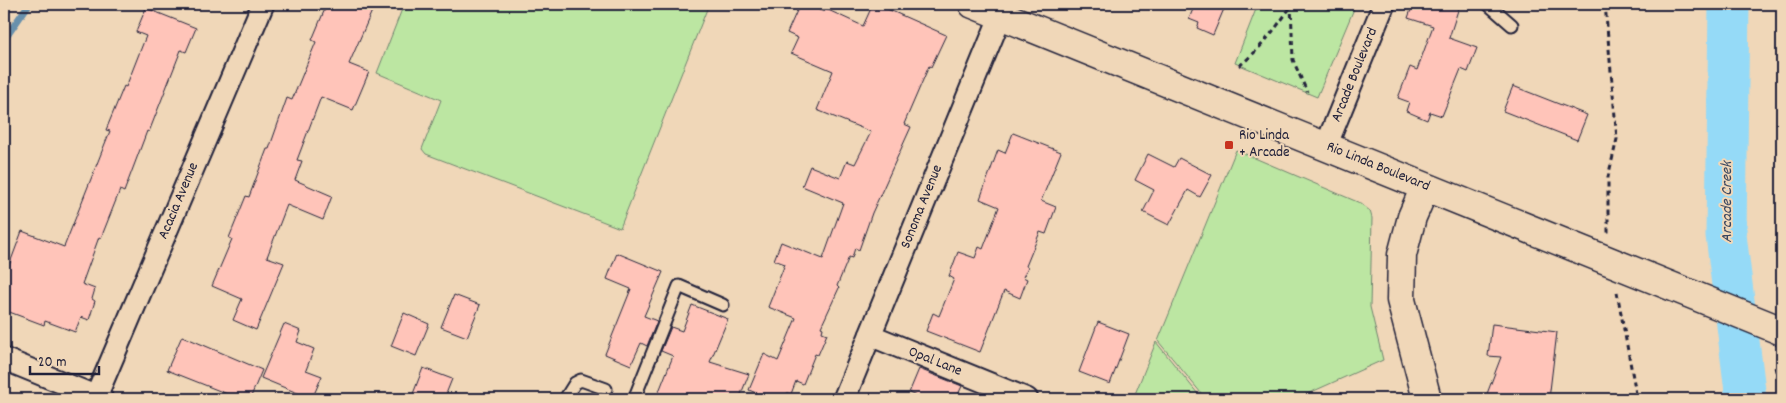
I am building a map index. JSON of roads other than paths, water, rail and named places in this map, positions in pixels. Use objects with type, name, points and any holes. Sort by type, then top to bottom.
[{"type":"main road","name":"Rio Linda Boulevard","points":[[973,4],[1782,331]]},
{"type":"main road","points":[[1425,187],[1412,217],[1402,255],[1401,300],[1427,399]]},
{"type":"street","name":"Acacia Avenue","points":[[98,398],[263,4]]},
{"type":"street","name":"Arcade Boulevard","points":[[1326,146],[1384,4]]},
{"type":"street","name":"Sonoma Avenue","points":[[844,399],[1001,15]]},
{"type":"street","name":"Opal Lane","points":[[870,335],[1027,399]]},
{"type":"street","points":[[4,359],[98,398]]},
{"type":"lane","points":[[1488,4],[1512,26]]},
{"type":"lane","points":[[634,399],[678,286],[723,305]]},
{"type":"lane","points":[[565,399],[575,383],[581,380],[606,389]]},
{"type":"waterway","points":[[4,40],[29,4]]},
{"type":"waterway","name":"Arcade Creek","points":[[1729,4],[1726,235],[1746,399]]},
{"type":"place","name":"Rio Linda + Arcade","points":[[1229,145]]}]
